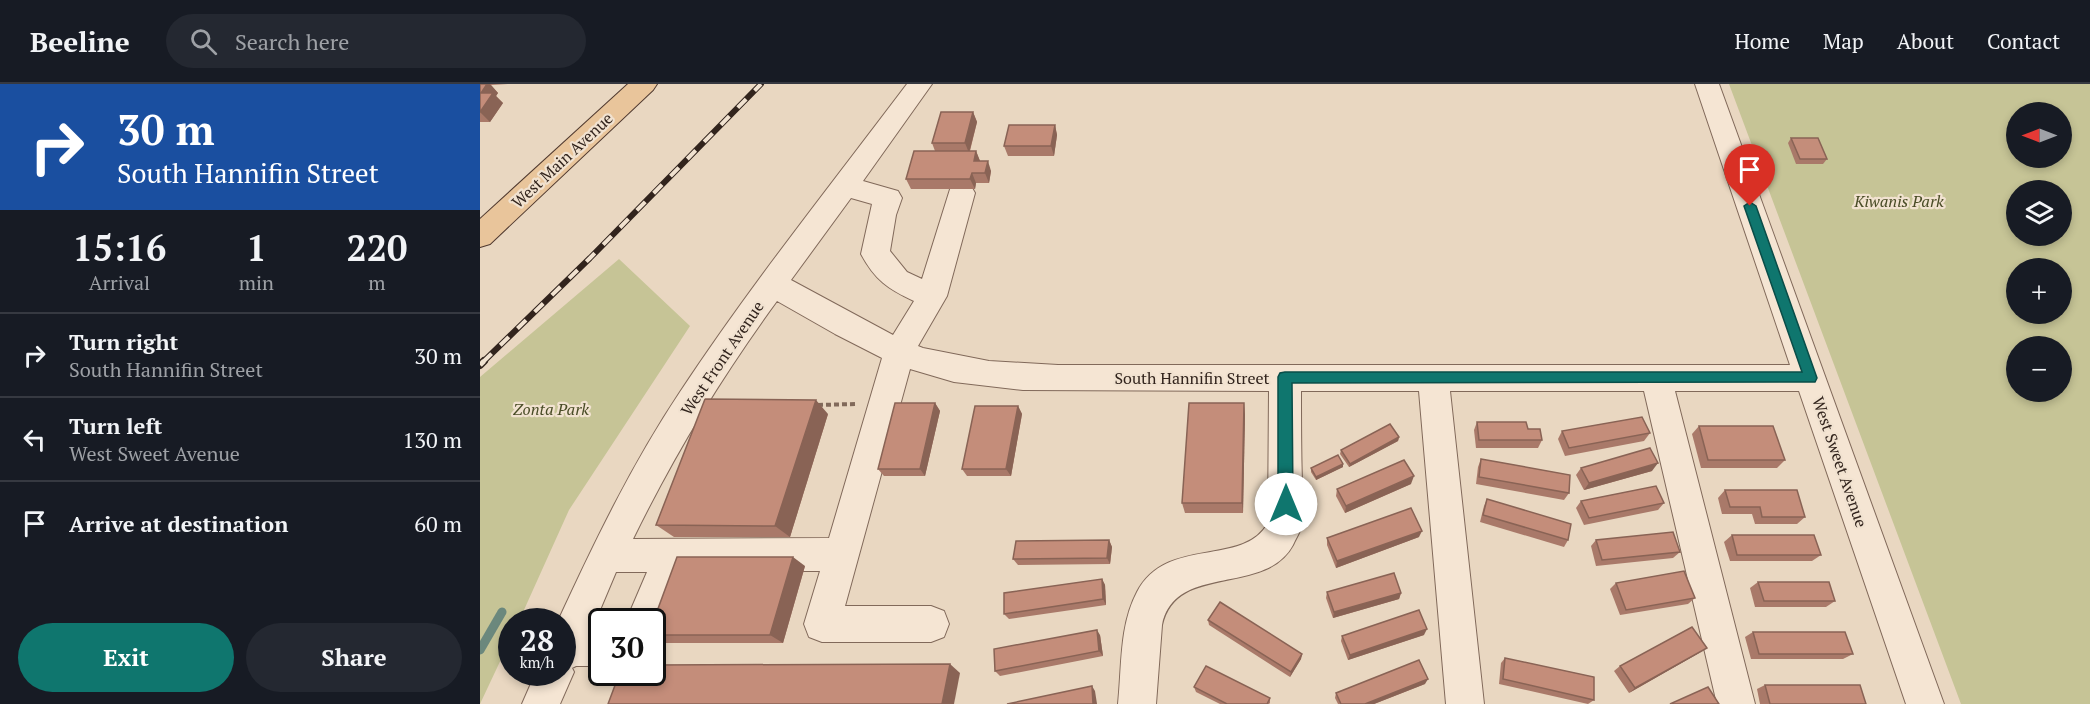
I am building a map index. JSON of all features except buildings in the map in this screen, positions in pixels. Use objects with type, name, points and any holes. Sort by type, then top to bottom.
[{"type":"main road","name":"West Main Avenue","points":[[480,236],[644,84]]},
{"type":"street","name":"West Front Avenue","points":[[576,624],[606,556],[646,478],[690,403],[773,284],[920,84]]},
{"type":"street","name":"West Sweet Avenue","points":[[1707,84],[1925,704]]},
{"type":"street","points":[[845,186],[888,198],[882,214],[875,254],[897,280],[932,296]]},
{"type":"street","points":[[931,624],[822,624],[899,352],[932,296],[961,193]]},
{"type":"street","name":"South Hannifin Street","points":[[773,284],[899,352],[944,367],[997,376],[1059,378],[1810,378]]},
{"type":"street","points":[[1137,704],[1145,623],[1149,604],[1158,590],[1173,578],[1190,571],[1258,558],[1269,553],[1282,536],[1286,525],[1285,377]]},
{"type":"street","points":[[1433,377],[1465,704]]},
{"type":"street","points":[[1656,378],[1736,704]]},
{"type":"street","points":[[606,556],[842,554]]},
{"type":"street","points":[[650,608],[672,555]]},
{"type":"street","name":"West Front Avenue","points":[[541,704],[549,686]]},
{"type":"path","points":[[815,405],[861,404]]},
{"type":"green space","name":"Kiwanis Park","points":[[1729,84],[2090,84],[2090,704],[1961,704]]},
{"type":"green space","name":"Zonta Park","points":[[619,259],[690,326],[569,510],[525,608],[498,608],[498,666],[480,704],[480,377]]},
{"type":"waterway","points":[[480,650],[498,619]]},
{"type":"railway","points":[[483,362],[590,258],[761,84]]},
{"type":"railway","points":[[480,365],[483,362]]},
{"type":"route","points":[[1286,504],[1285,377],[1810,378],[1750,206]]}]
